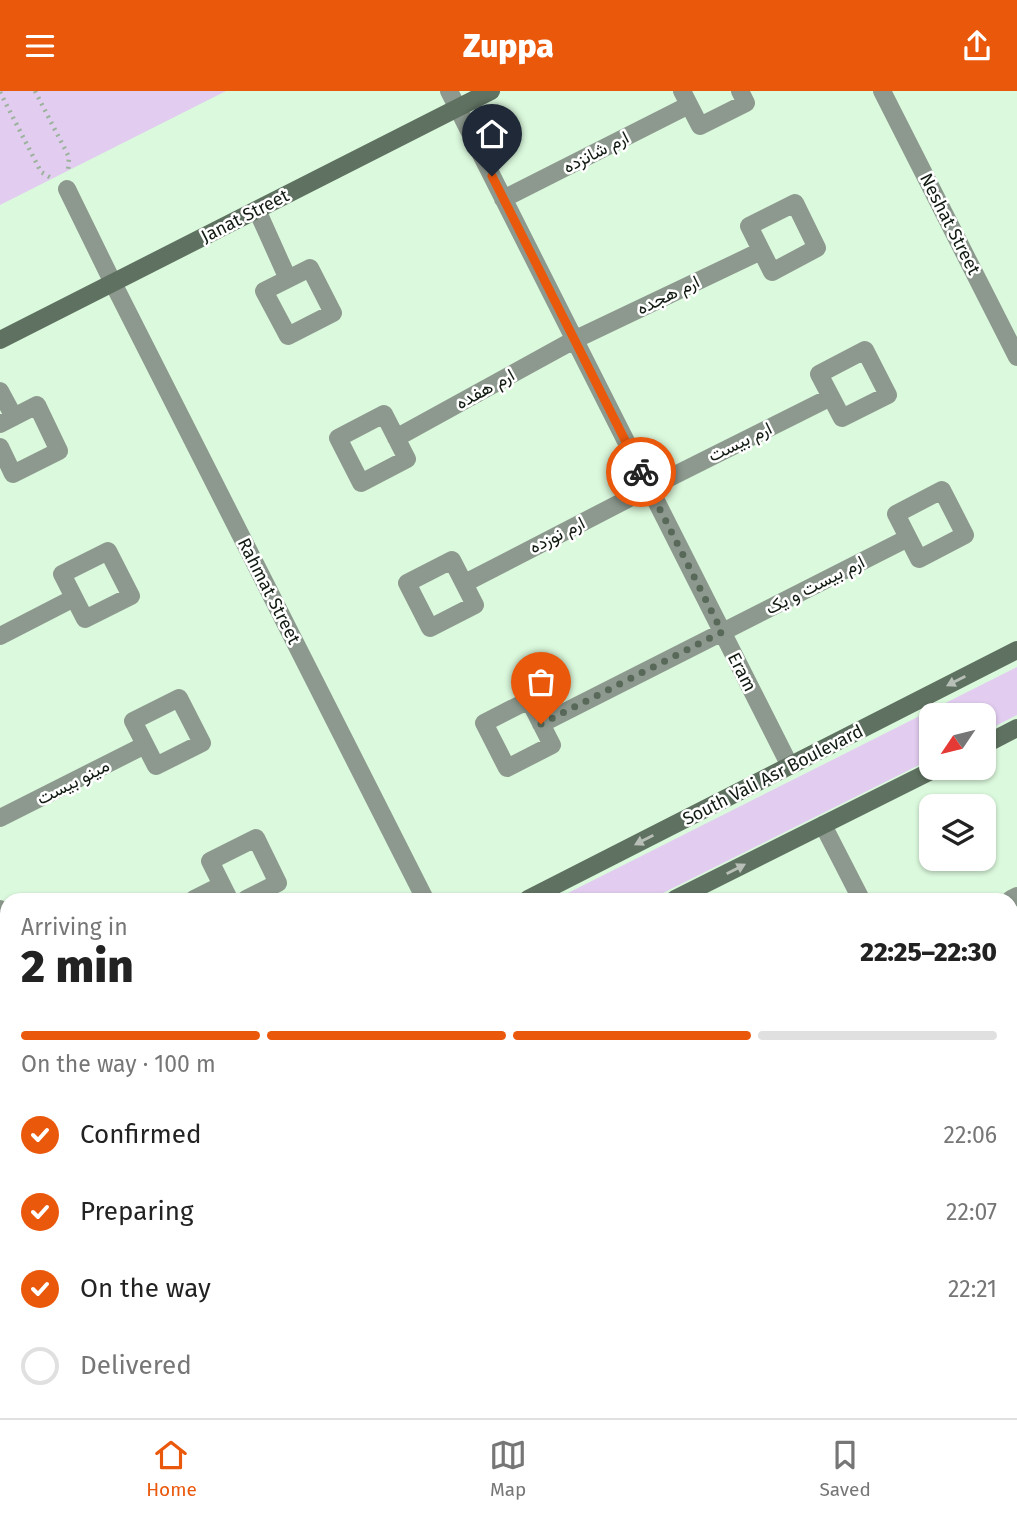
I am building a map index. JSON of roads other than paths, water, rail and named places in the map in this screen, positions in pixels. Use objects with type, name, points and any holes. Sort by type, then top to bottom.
[{"type":"main road","name":"Janat Street","points":[[0,340],[491,91]]},
{"type":"main road","name":"South Vali Asr Boulevard","points":[[540,893],[1017,650]]},
{"type":"main road","points":[[996,739],[1017,728]]},
{"type":"main road","points":[[687,893],[919,777]]},
{"type":"street","name":"Eram","points":[[449,91],[790,766]]},
{"type":"street","points":[[686,98],[700,127],[746,103],[740,91]]},
{"type":"street","name":"Neshat Street","points":[[882,91],[1017,357]]},
{"type":"street","name":"ارم شانزده","points":[[503,199],[686,98]]},
{"type":"street","name":"Rahmat Street","points":[[67,189],[422,893]]},
{"type":"street","points":[[257,210],[288,279]]},
{"type":"street","name":"ارم هجده","points":[[575,340],[761,251]]},
{"type":"street","name":"ارم هفده","points":[[396,438],[575,340]]},
{"type":"street","points":[[0,391],[7,420],[37,405],[59,450],[13,474],[0,447]]},
{"type":"street","name":"ارم بیست","points":[[649,488],[831,397]]},
{"type":"street","name":"ارم نوزده","points":[[465,583],[649,488]]},
{"type":"street","name":"ارم بیست و یک","points":[[541,724],[908,538]]},
{"type":"street","points":[[0,636],[74,598]]},
{"type":"street","name":"مینو بیست","points":[[0,818],[145,745]]},
{"type":"street","points":[[823,825],[858,893]]},
{"type":"street","points":[[225,892],[210,861],[256,838],[278,883],[258,893]]}]
